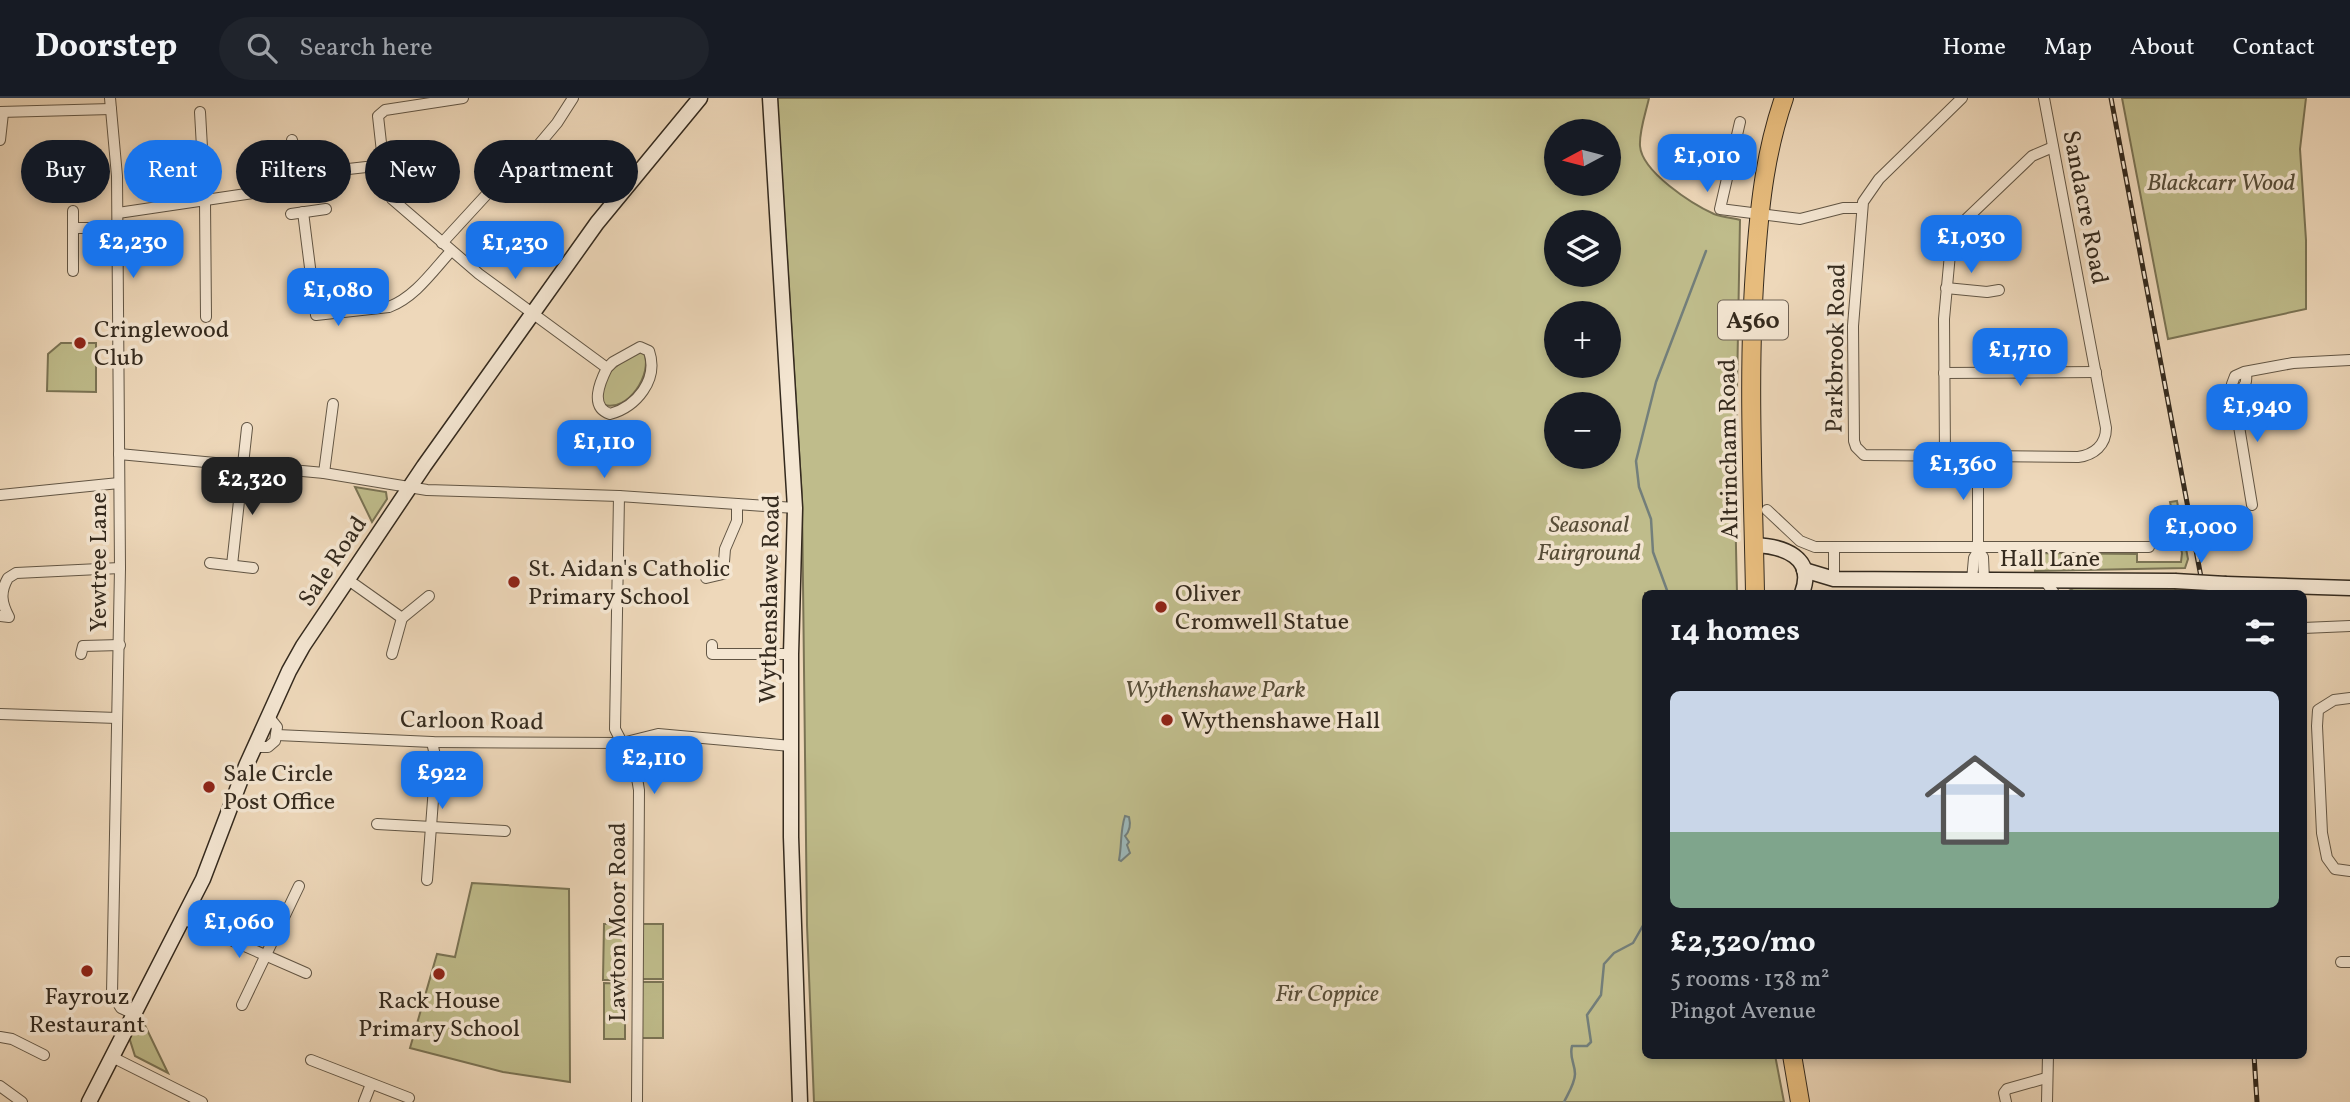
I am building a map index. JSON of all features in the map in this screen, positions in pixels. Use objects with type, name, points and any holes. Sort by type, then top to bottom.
[{"type":"highway","name":"Altrincham Road","points":[[1755,590],[1751,355],[1759,215],[1770,145],[1784,98]]},
{"type":"highway","points":[[1793,1059],[1800,1102]]},
{"type":"main road","name":"Sale Road","points":[[89,1102],[206,872],[255,747],[303,646],[409,488],[597,223],[700,98]]},
{"type":"main road","name":"Wythenshawe Road","points":[[770,98],[794,508],[791,837],[800,1102]]},
{"type":"main road","name":"Hall Lane","points":[[1754,545],[1788,550],[1797,558],[1804,570],[1803,590],[1832,579]]},
{"type":"main road","name":"Hall Lane","points":[[1804,570],[1832,579],[1922,586],[1978,580],[2049,587],[2175,581],[2350,589]]},
{"type":"street","points":[[381,140],[378,116],[385,110],[463,98]]},
{"type":"street","points":[[303,212],[316,316],[389,307],[415,290],[509,169],[526,160],[536,149],[573,98]]},
{"type":"street","points":[[1740,122],[1720,209],[1800,219],[1843,208],[1861,208],[1873,185],[1962,98]]},
{"type":"street","name":"Sandacre Road","points":[[1978,457],[2072,458],[2092,454],[2104,441],[2106,433],[2044,98]]},
{"type":"street","points":[[0,140],[2,113],[110,104]]},
{"type":"street","name":"Yewtree Lane","points":[[110,104],[118,213],[120,568],[112,994],[121,1008],[134,1014]]},
{"type":"street","points":[[200,112],[202,140]]},
{"type":"street","points":[[1945,456],[1946,288],[1951,243],[1961,224],[2032,156],[2053,147]]},
{"type":"street","points":[[118,213],[190,203]]},
{"type":"street","points":[[205,203],[206,317]]},
{"type":"street","points":[[399,203],[479,274],[607,368]]},
{"type":"street","name":"Parkbrook Road","points":[[1861,208],[1853,326],[1855,444],[1859,451],[1868,456],[1978,457]]},
{"type":"street","points":[[291,214],[326,209]]},
{"type":"street","points":[[73,271],[74,211]]},
{"type":"street","points":[[74,228],[118,228]]},
{"type":"street","points":[[1946,288],[1987,292],[1999,290]]},
{"type":"street","points":[[645,348],[651,355],[652,367],[643,391],[635,402],[610,414],[601,410],[597,402],[600,383],[607,368],[635,349],[645,348]]},
{"type":"street","points":[[2252,505],[2233,388],[2235,376],[2293,363],[2350,360]]},
{"type":"street","points":[[1944,373],[2096,372]]},
{"type":"street","points":[[324,473],[333,404]]},
{"type":"street","points":[[232,565],[247,428]]},
{"type":"street","points":[[119,454],[324,473],[427,490],[619,496],[794,508]]},
{"type":"street","points":[[1978,457],[1978,549],[1983,557],[1978,580]]},
{"type":"street","points":[[0,495],[118,483]]},
{"type":"street","name":"Lawton Moor Road","points":[[619,496],[615,729],[630,753],[639,790],[637,1102]]},
{"type":"street","points":[[706,578],[723,574],[725,549],[737,521],[737,504]]},
{"type":"street","points":[[1767,510],[1805,544],[1834,547],[2149,547]]},
{"type":"street","points":[[1832,579],[1834,547]]},
{"type":"street","points":[[210,563],[253,568]]},
{"type":"street","points":[[0,616],[9,617],[3,606],[2,594],[8,578],[16,573],[120,568]]},
{"type":"street","points":[[347,579],[402,618]]},
{"type":"street","points":[[392,654],[402,618],[429,596]]},
{"type":"street","points":[[2307,628],[2350,626]]},
{"type":"street","points":[[81,654],[83,646],[120,645]]},
{"type":"street","points":[[712,654],[791,654]]},
{"type":"street","points":[[2350,698],[2334,700],[2318,710],[2317,726],[2322,833],[2327,858],[2335,869],[2350,872]]},
{"type":"street","points":[[0,714],[117,718]]},
{"type":"street","points":[[255,747],[268,747],[275,741],[275,723],[269,717]]},
{"type":"street","name":"Carloon Road","points":[[277,734],[432,741],[622,743],[658,734],[791,746]]},
{"type":"street","points":[[426,880],[436,760],[432,741]]},
{"type":"street","points":[[377,824],[505,831]]},
{"type":"street","points":[[242,1005],[299,886]]},
{"type":"street","points":[[183,919],[306,973]]},
{"type":"street","points":[[0,1037],[12,1039],[44,1055]]},
{"type":"street","points":[[112,1057],[202,1102]]},
{"type":"street","points":[[2046,1102],[2048,1059]]},
{"type":"street","points":[[311,1060],[410,1098]]},
{"type":"street","points":[[2006,1102],[2004,1093],[2007,1089],[2046,1077]]},
{"type":"street","points":[[364,1102],[371,1084]]},
{"type":"street","points":[[0,1086],[22,1102]]},
{"type":"green space","name":"Wythenshawe Park","points":[[777,98],[1649,98],[1640,146],[1649,166],[1693,203],[1714,214],[1740,220],[1735,502],[1737,590],[1642,590],[1642,1059],[1776,1059],[1784,1102],[814,1102],[807,925],[802,498]]},
{"type":"green space","name":"Blackcarr Wood","points":[[2122,98],[2306,98],[2300,149],[2306,240],[2306,309],[2168,339]]},
{"type":"green space","points":[[61,343],[96,343],[96,392],[47,391],[48,354]]},
{"type":"green space","points":[[639,352],[644,353],[646,362],[642,381],[622,403],[604,405],[602,387],[605,379],[616,366]]},
{"type":"green space","points":[[355,487],[386,492],[387,499],[372,522]]},
{"type":"green space","points":[[2177,501],[2188,559],[2185,568],[2035,571],[2034,553],[2137,554],[2137,562],[2181,562],[2182,553],[2170,502]]},
{"type":"green space","points":[[2074,588],[2194,590],[2070,590]]},
{"type":"green space","points":[[472,883],[569,889],[570,1082],[503,1072],[410,1048],[437,954],[455,957]]},
{"type":"green space","points":[[604,924],[625,924],[625,980],[603,980]]},
{"type":"green space","points":[[642,924],[663,924],[663,979],[642,979]]},
{"type":"green space","points":[[642,982],[663,982],[663,1038],[642,1038]]},
{"type":"green space","points":[[604,983],[625,984],[625,1039],[604,1039]]},
{"type":"green space","points":[[139,1013],[168,1073],[135,1056],[128,1034]]},
{"type":"water","points":[[1125,816],[1130,820],[1125,836],[1129,842],[1127,845],[1130,853],[1121,861],[1119,860]]},
{"type":"waterway","points":[[1667,590],[1653,552],[1651,519],[1639,487],[1636,461],[1656,382],[1706,251]]},
{"type":"waterway","points":[[1564,1102],[1575,1077],[1572,1046],[1587,1046],[1591,1042],[1587,1015],[1601,995],[1604,964],[1614,953],[1633,943],[1642,927]]},
{"type":"railway","points":[[2111,98],[2203,590]]},
{"type":"railway","points":[[2254,1059],[2257,1102]]},
{"type":"place","name":"Cringlewood Club","points":[[80,343]]},
{"type":"place","name":"St. Aidan's Catholic Primary School","points":[[514,582]]},
{"type":"place","name":"Oliver Cromwell Statue","points":[[1161,607]]},
{"type":"place","name":"Wythenshawe Hall","points":[[1167,720]]},
{"type":"place","name":"Sale Circle Post Office","points":[[209,787]]},
{"type":"place","name":"Fayrouz Restaurant","points":[[87,971]]},
{"type":"place","name":"Rack House Primary School","points":[[439,974]]},
{"type":"park label","name":"Seasonal Fairground","points":[[1589,538]]},
{"type":"park label","name":"Fir Coppice","points":[[1327,993]]}]
